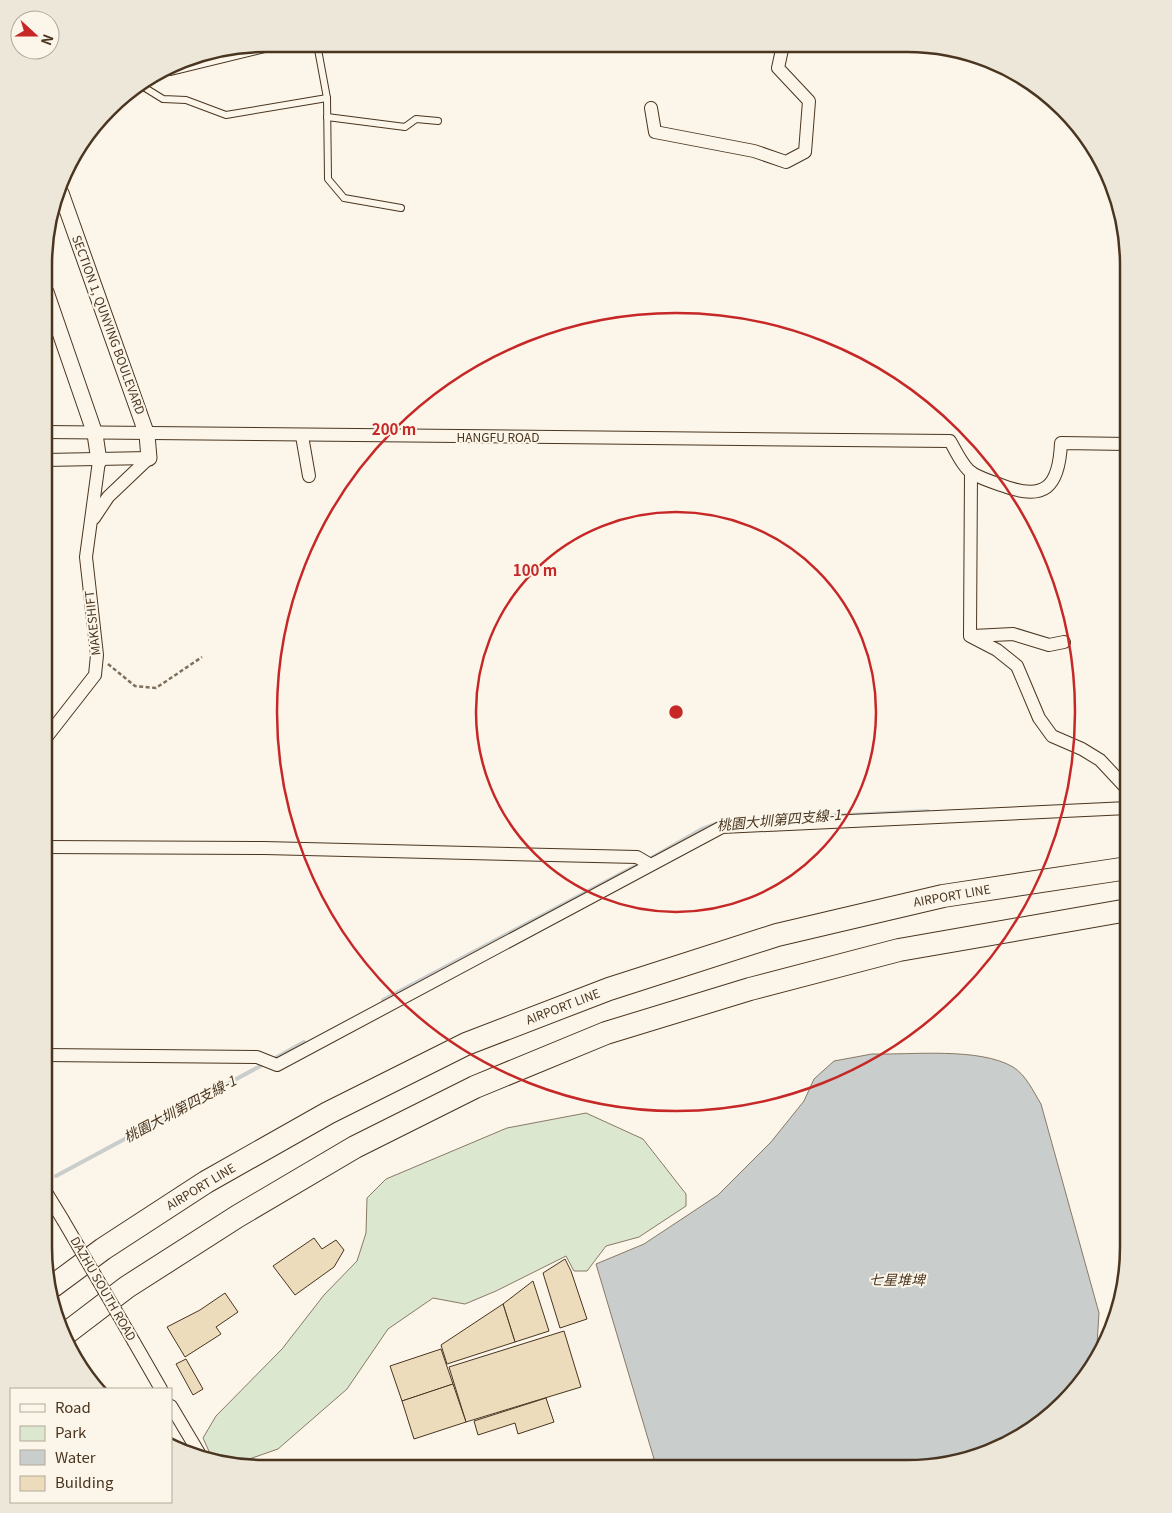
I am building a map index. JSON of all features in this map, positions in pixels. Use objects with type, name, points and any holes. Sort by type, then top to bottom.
[{"type":"highway","name":"AIRPORT LINE","points":[[56,1284],[103,1249],[206,1182],[328,1114],[475,1041],[608,989],[777,935],[943,896],[1120,869]]},
{"type":"highway","points":[[70,1331],[127,1287],[238,1216],[354,1147],[475,1086],[606,1033],[750,988],[898,950],[1120,911]]},
{"type":"street","points":[[651,108],[655,132],[754,150],[786,162],[804,152],[810,101],[778,68],[781,52]]},
{"type":"street","name":"SECTION 1, QUNYING BOULEVARD","points":[[63,199],[147,435],[149,458]]},
{"type":"street","points":[[52,309],[95,434],[99,461]]},
{"type":"street","name":"HANGFU ROAD","points":[[52,432],[147,435],[950,441],[972,472]]},
{"type":"street","points":[[302,436],[310,476]]},
{"type":"street","points":[[970,636],[972,472],[1021,493],[1039,491],[1053,482],[1060,465],[1061,443],[1120,444]]},
{"type":"street","points":[[52,460],[99,461],[149,458]]},
{"type":"street","name":"MAKESHIFT","points":[[92,520],[108,497],[149,458]]},
{"type":"street","name":"MAKESHIFT","points":[[52,730],[95,675],[97,655],[86,557],[99,461]]},
{"type":"street","points":[[970,636],[1013,634],[1048,645],[1064,642]]},
{"type":"street","points":[[970,636],[997,650],[1017,666],[1039,718],[1052,736],[1082,749],[1100,760],[1120,781]]},
{"type":"street","points":[[52,1056],[257,1057],[277,1064],[722,826],[1120,808]]},
{"type":"street","points":[[52,847],[264,848],[636,856],[649,864]]},
{"type":"street","name":"DAZHU SOUTH ROAD","points":[[52,1202],[161,1388]]},
{"type":"street","points":[[172,1408],[197,1449]]},
{"type":"lane","points":[[318,52],[327,98],[328,180],[344,198],[401,208]]},
{"type":"lane","points":[[187,68],[246,53]]},
{"type":"lane","points":[[146,89],[163,99],[186,100],[226,115],[327,98]]},
{"type":"lane","points":[[327,117],[405,127],[416,119],[438,121]]},
{"type":"path","points":[[97,655],[135,686],[156,688],[202,657]]},
{"type":"green space","points":[[586,1113],[643,1139],[686,1194],[686,1206],[639,1237],[606,1246],[587,1271],[574,1271],[566,1256],[496,1291],[465,1304],[433,1298],[388,1329],[347,1389],[278,1449],[247,1460],[210,1453],[203,1438],[216,1416],[282,1349],[324,1295],[357,1261],[366,1233],[367,1198],[386,1179],[507,1128]]},
{"type":"water","name":"七星堆埤","points":[[872,1054],[964,1054],[999,1061],[1013,1067],[1022,1074],[1041,1104],[1099,1313],[1097,1341],[1084,1366],[1067,1388],[1047,1408],[1013,1432],[988,1444],[961,1453],[920,1460],[654,1460],[596,1264],[644,1244],[718,1195],[771,1142],[804,1101],[814,1079],[834,1061]]},
{"type":"building","points":[[314,1238],[322,1249],[336,1240],[344,1250],[334,1267],[295,1295],[273,1266]]},
{"type":"building","points":[[565,1259],[571,1271],[587,1319],[560,1328],[543,1273]]},
{"type":"building","points":[[533,1281],[549,1331],[515,1342],[503,1304]]},
{"type":"building","points":[[225,1293],[238,1312],[216,1327],[221,1334],[185,1357],[167,1327],[200,1310]]},
{"type":"building","points":[[503,1304],[515,1342],[447,1364],[441,1345]]},
{"type":"building","points":[[564,1331],[581,1387],[466,1422],[449,1367]]},
{"type":"building","points":[[441,1349],[453,1384],[402,1401],[390,1366]]},
{"type":"building","points":[[186,1359],[203,1389],[193,1395],[176,1364]]},
{"type":"building","points":[[453,1384],[466,1422],[414,1439],[402,1401]]},
{"type":"building","points":[[546,1398],[554,1422],[518,1434],[515,1423],[478,1435],[474,1421]]},
{"type":"waterway","name":"桃園大圳第四支線-1","points":[[748,820],[928,811]]},
{"type":"waterway","name":"桃園大圳第四支線-1","points":[[648,860],[702,829],[721,822]]},
{"type":"waterway","name":"桃園大圳第四支線-1","points":[[383,1000],[641,863]]},
{"type":"waterway","name":"桃園大圳第四支線-1","points":[[272,1060],[304,1042]]},
{"type":"waterway","name":"桃園大圳第四支線-1","points":[[56,1176],[266,1063]]}]
